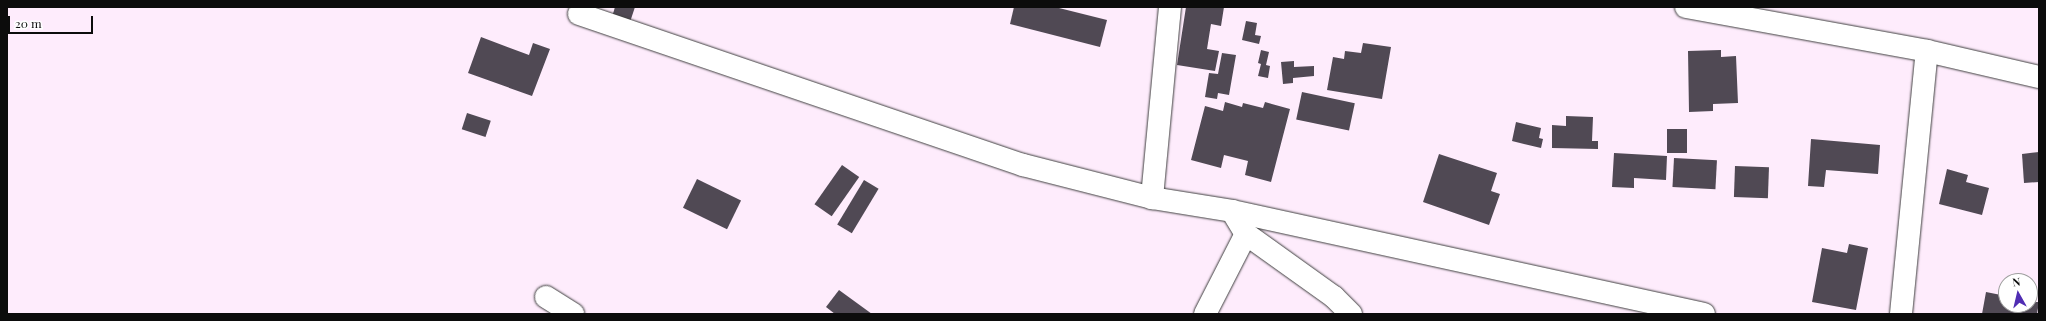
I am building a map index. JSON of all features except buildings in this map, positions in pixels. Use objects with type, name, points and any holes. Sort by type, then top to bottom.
[{"type":"street","points":[[1152,198],[1170,7]]},
{"type":"street","points":[[1686,7],[1926,51],[2039,77]]},
{"type":"street","points":[[579,14],[1023,165],[1152,198],[1232,211],[1704,314]]},
{"type":"street","points":[[1901,314],[1926,51]]},
{"type":"street","points":[[1232,211],[1246,234],[1334,297],[1350,314]]},
{"type":"street","points":[[1205,314],[1246,234]]},
{"type":"street","points":[[546,297],[573,314]]}]
